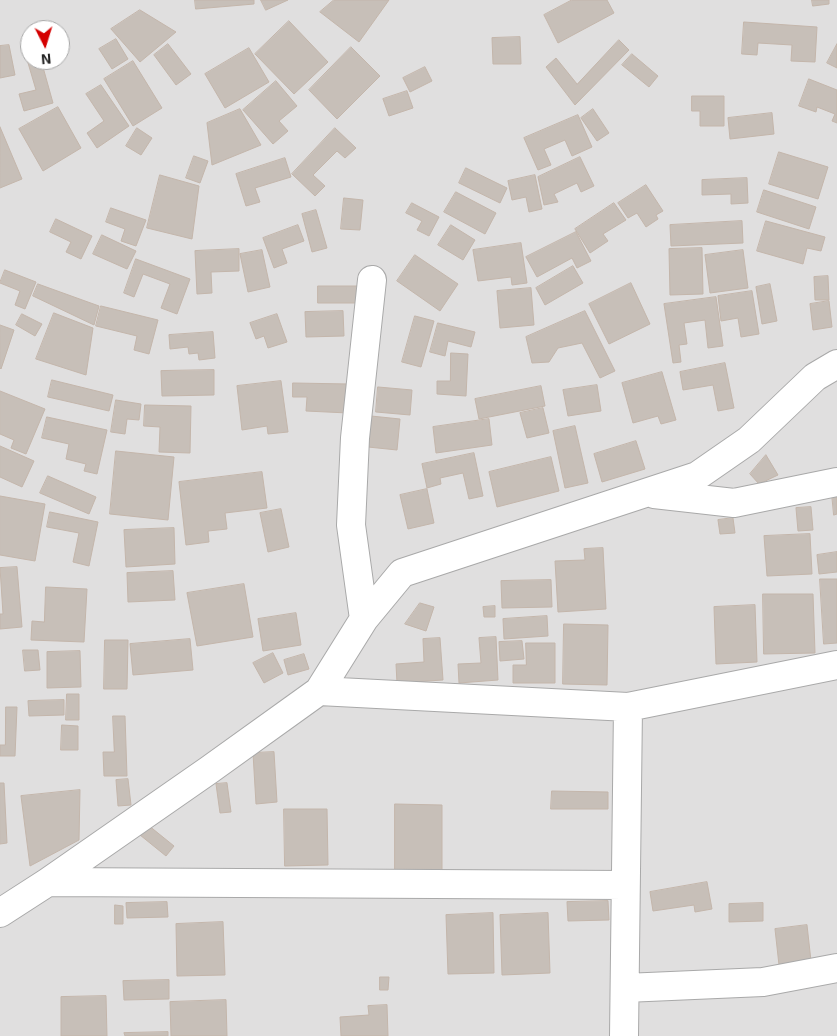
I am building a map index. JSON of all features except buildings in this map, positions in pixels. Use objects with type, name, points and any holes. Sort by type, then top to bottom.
[{"type":"street","points":[[364,618],[351,525],[355,438],[372,280]]},
{"type":"street","points":[[0,914],[209,770],[319,691],[364,618],[402,574],[697,476],[749,440],[815,377],[837,364]]},
{"type":"street","points":[[646,493],[734,503],[837,482]]},
{"type":"street","points":[[319,691],[628,707],[837,665]]},
{"type":"street","points":[[624,1036],[628,707]]},
{"type":"street","points":[[48,882],[625,885]]},
{"type":"street","points":[[624,988],[763,982],[837,968]]},
{"type":"shaded area","points":[[0,0],[837,0],[837,1036],[0,1036]]}]
